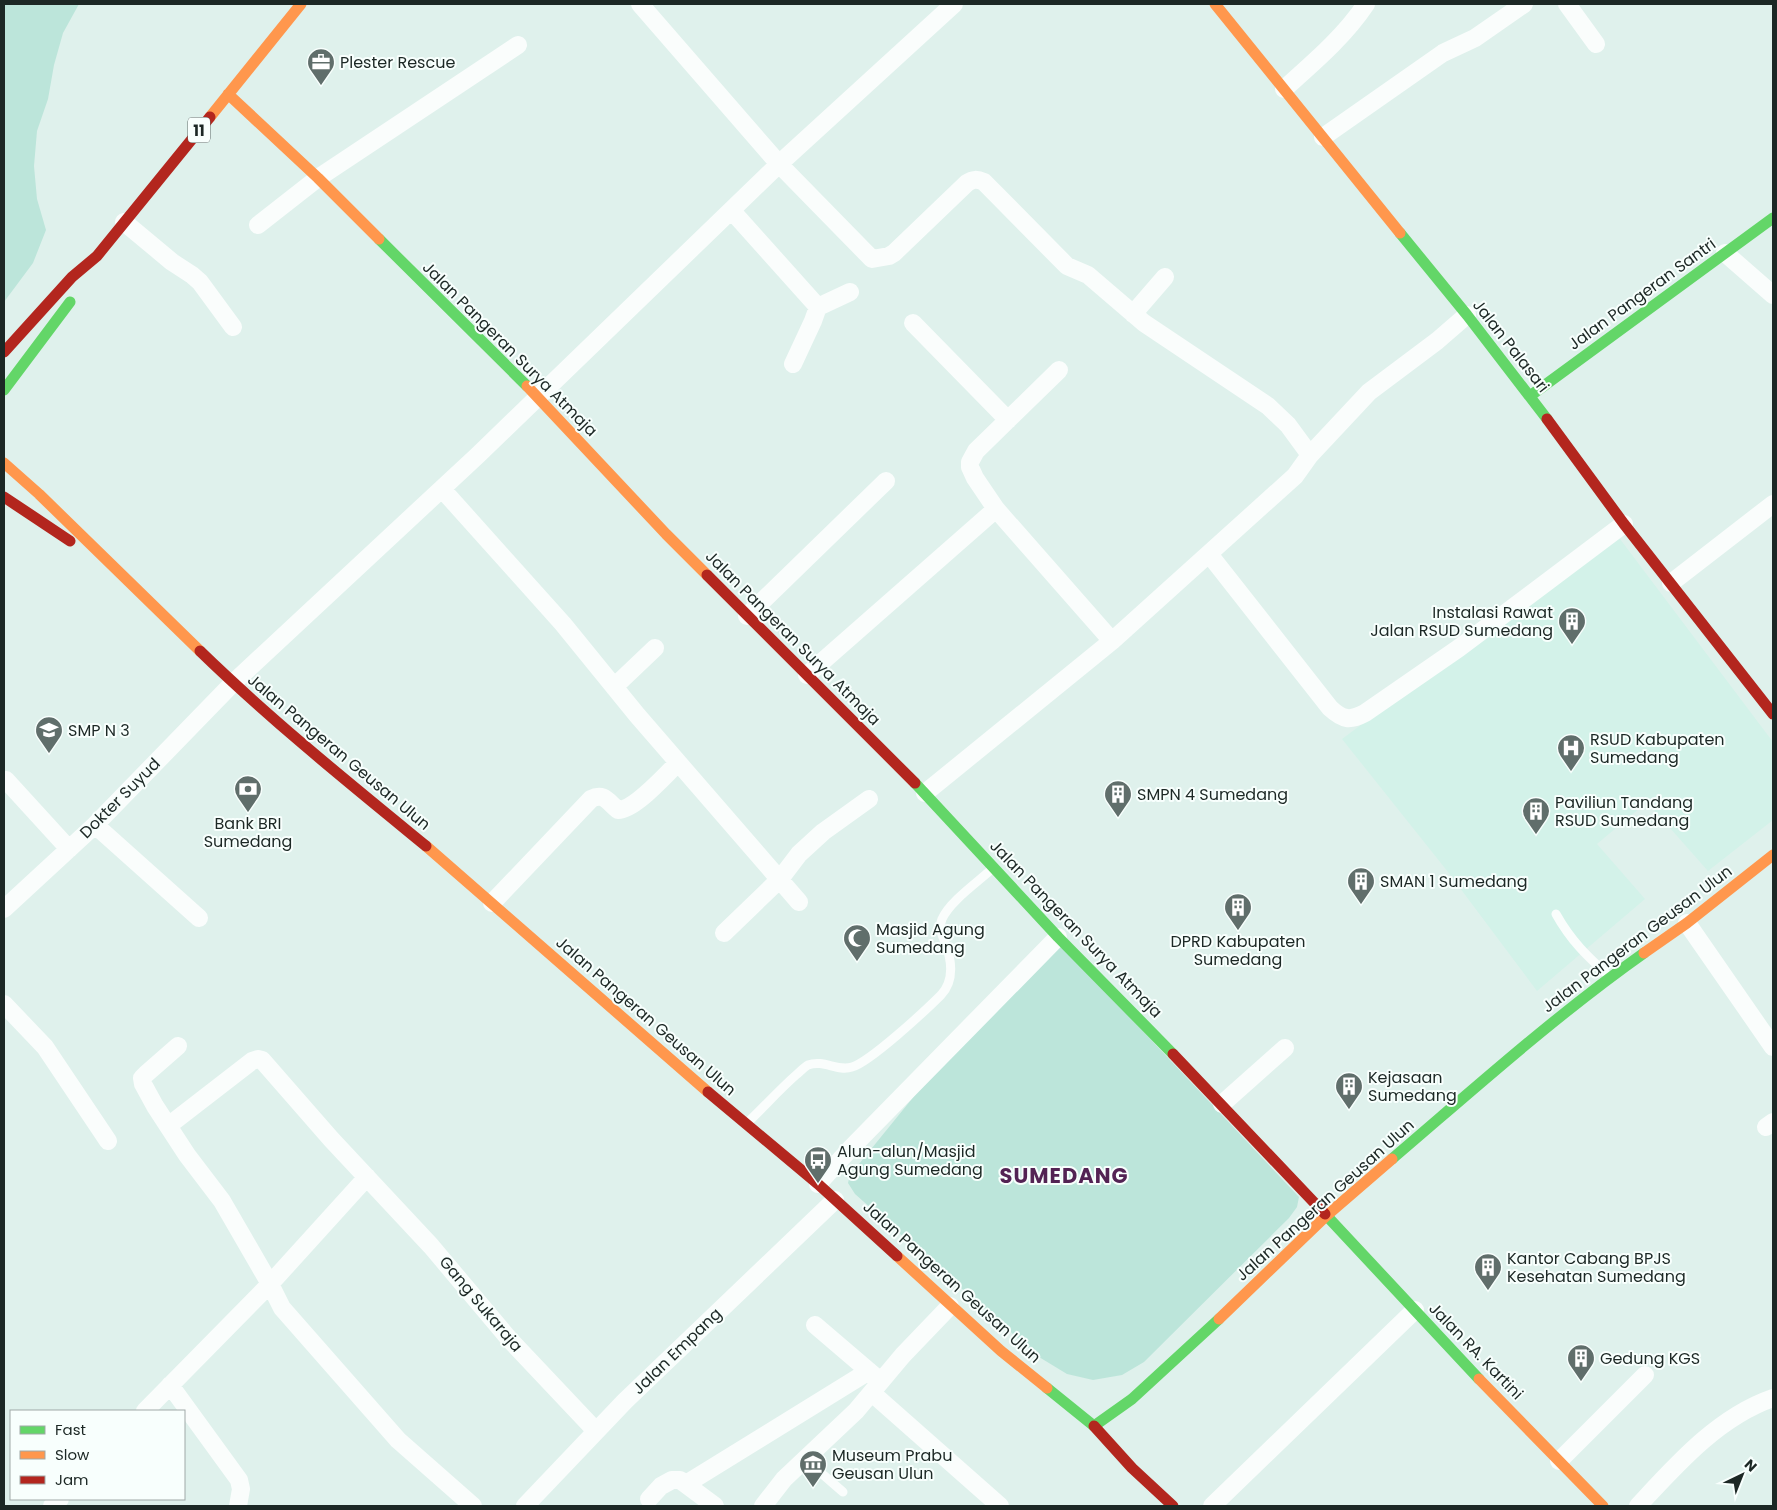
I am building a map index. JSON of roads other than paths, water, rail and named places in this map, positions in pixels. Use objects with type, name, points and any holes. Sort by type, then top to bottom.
[{"type":"main road","name":"11","points":[[4,352],[72,278],[97,256],[301,4]]},
{"type":"main road","name":"Jalan Palasari","points":[[1215,4],[1467,315],[1530,396],[1624,524],[1773,714]]},
{"type":"main road","name":"Jalan Pangeran Surya Atmaja","points":[[228,94],[318,178],[538,398],[666,534],[925,793],[1058,938],[1222,1104],[1326,1216]]},
{"type":"main road","name":"Jalan Pangeran Santri","points":[[1530,396],[1773,218]]},
{"type":"main road","name":"11","points":[[85,280],[97,256]]},
{"type":"main road","points":[[4,390],[75,296]]},
{"type":"main road","points":[[4,462],[40,494],[122,576]]},
{"type":"main road","points":[[4,497],[122,576]]},
{"type":"main road","name":"Jalan Pangeran Geusan Ulun","points":[[122,576],[233,683],[492,903],[746,1125],[818,1184],[950,1306],[1094,1426],[1132,1398],[1195,1342],[1326,1216],[1500,1066],[1610,977],[1687,923],[1773,856]]},
{"type":"main road","name":"Jalan RA. Kartini","points":[[1326,1216],[1604,1506]]},
{"type":"main road","points":[[1094,1426],[1164,1503]]},
{"type":"street","points":[[640,4],[779,164],[872,258],[889,256],[894,253],[967,183],[971,180],[980,180],[1063,263],[1088,275],[1155,331],[1268,406],[1288,425],[1310,455]]},
{"type":"street","name":"Dokter Suyud","points":[[4,909],[95,825],[233,683],[538,398],[779,164],[954,4]]},
{"type":"street","points":[[1284,89],[1354,22],[1366,4]]},
{"type":"street","points":[[1323,137],[1443,53],[1475,38],[1524,4]]},
{"type":"street","points":[[1567,4],[1596,44]]},
{"type":"street","points":[[258,225],[318,178],[518,45]]},
{"type":"street","points":[[732,211],[818,307]]},
{"type":"street","points":[[124,222],[172,262],[192,274],[233,327]]},
{"type":"street","points":[[1726,253],[1773,295]]},
{"type":"street","points":[[1133,314],[1165,277]]},
{"type":"street","points":[[793,364],[818,307],[850,292]]},
{"type":"street","points":[[925,793],[1112,641],[1295,476],[1310,455],[1369,392],[1437,341],[1467,315]]},
{"type":"street","points":[[913,323],[1008,420]]},
{"type":"street","points":[[1059,370],[976,451],[970,462],[970,468],[996,509],[1112,641]]},
{"type":"street","points":[[747,616],[886,480]]},
{"type":"street","points":[[442,489],[563,624],[678,763],[799,902]]},
{"type":"street","points":[[1671,584],[1773,504]]},
{"type":"street","points":[[808,675],[996,509]]},
{"type":"street","points":[[1209,554],[1330,708],[1346,720],[1356,718],[1365,713],[1459,648],[1624,524]]},
{"type":"street","points":[[614,687],[655,648]]},
{"type":"street","points":[[492,903],[590,799],[596,796],[603,797],[618,810],[625,810],[678,763]]},
{"type":"street","points":[[6,780],[69,849]]},
{"type":"street","points":[[724,933],[780,879],[800,854],[823,832],[869,799]]},
{"type":"street","points":[[95,825],[199,918]]},
{"type":"street","points":[[1687,923],[1773,1047]]},
{"type":"street","points":[[818,1184],[864,1134],[1058,938]]},
{"type":"street","points":[[4,1004],[45,1048],[108,1141]]},
{"type":"street","points":[[178,1046],[142,1078],[143,1084],[187,1155],[222,1202],[282,1308],[398,1440],[473,1506]]},
{"type":"street","points":[[1222,1104],[1285,1048]]},
{"type":"street","name":"Gang Sukaraja","points":[[168,1126],[252,1061],[258,1059],[264,1063],[431,1246],[510,1340],[596,1431]]},
{"type":"street","points":[[146,1410],[270,1284],[367,1177]]},
{"type":"street","name":"Jalan Empang","points":[[525,1506],[625,1401],[835,1200]]},
{"type":"street","points":[[686,1484],[874,1382],[950,1306]]},
{"type":"street","points":[[1212,1506],[1415,1310]]},
{"type":"street","points":[[815,1325],[1000,1506]]},
{"type":"street","points":[[1560,1461],[1645,1375]]},
{"type":"street","points":[[763,1506],[784,1479],[856,1412],[874,1382]]},
{"type":"street","points":[[170,1384],[239,1480],[241,1489],[238,1506]]},
{"type":"street","points":[[1638,1506],[1689,1453],[1727,1421],[1758,1403],[1773,1398]]},
{"type":"street","points":[[648,1499],[661,1486],[672,1480],[680,1480],[715,1506]]},
{"type":"lane","points":[[746,1125],[806,1066],[816,1063],[828,1064],[843,1069],[854,1067],[868,1058],[943,993],[950,982],[951,970],[940,925],[949,908],[994,868]]},
{"type":"lane","points":[[1556,914],[1580,949],[1610,977]]},
{"type":"lane","points":[[805,1459],[844,1492]]},
{"type":"place","name":"Plester Rescue","points":[[321,86]]},
{"type":"place","name":"Instalasi Rawat Jalan RSUD Sumedang","points":[[1572,645]]},
{"type":"place","name":"SMP N 3","points":[[49,754]]},
{"type":"place","name":"RSUD Kabupaten Sumedang","points":[[1571,772]]},
{"type":"place","name":"Bank BRI Sumedang","points":[[248,813]]},
{"type":"place","name":"SMPN 4 Sumedang","points":[[1118,818]]},
{"type":"place","name":"Paviliun Tandang RSUD Sumedang","points":[[1536,835]]},
{"type":"place","name":"SMAN 1 Sumedang","points":[[1361,905]]},
{"type":"place","name":"DPRD Kabupaten Sumedang","points":[[1238,931]]},
{"type":"place","name":"Masjid Agung Sumedang","points":[[857,962]]},
{"type":"place","name":"Kejasaan Sumedang","points":[[1349,1110]]},
{"type":"place","name":"Alun-alun/Masjid Agung Sumedang","points":[[818,1184]]},
{"type":"place","name":"Kantor Cabang BPJS Kesehatan Sumedang","points":[[1488,1291]]},
{"type":"place","name":"Gedung KGS","points":[[1581,1382]]},
{"type":"place","name":"Museum Prabu Geusan Ulun","points":[[813,1488]]},
{"type":"district","name":"SUMEDANG","points":[[1064,1175]]}]
